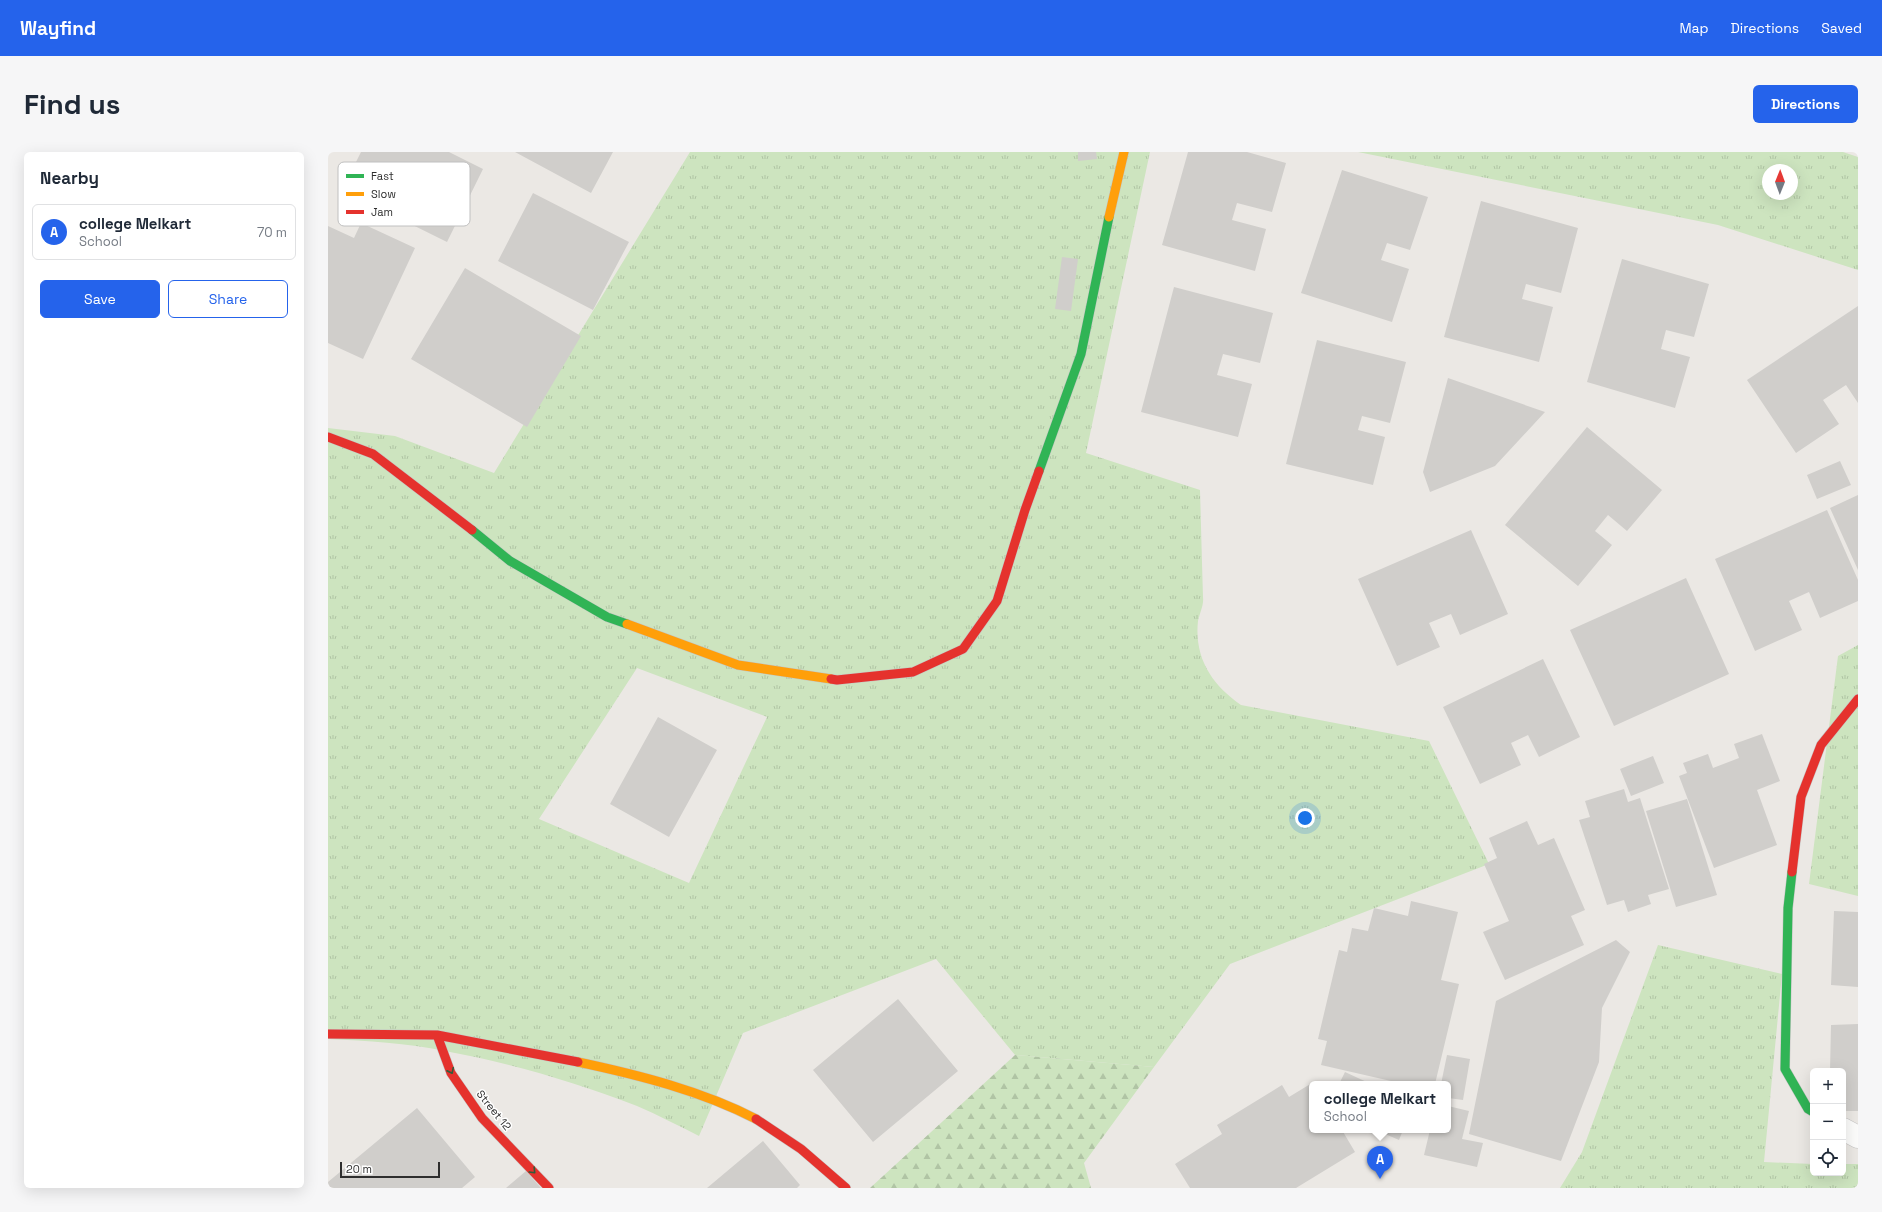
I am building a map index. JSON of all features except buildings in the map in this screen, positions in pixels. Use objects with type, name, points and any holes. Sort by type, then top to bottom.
[{"type":"street","points":[[328,437],[373,454],[458,518],[510,561],[607,617],[738,665],[837,680],[913,672],[963,650],[997,601],[1026,510],[1081,354],[1124,152]]},
{"type":"street","points":[[1810,1110],[1784,1069],[1788,908],[1801,797],[1821,745],[1858,700]]},
{"type":"street","points":[[328,1034],[437,1035],[580,1062],[654,1081],[729,1105],[767,1125],[801,1149],[846,1188]]},
{"type":"street","name":"Street 12","points":[[437,1035],[451,1073],[482,1118],[549,1188]]},
{"type":"street","points":[[1846,1131],[1858,1137]]},
{"type":"green space","points":[[690,152],[1150,152],[1086,453],[1200,490],[1203,600],[1198,621],[1199,647],[1202,659],[1207,669],[1221,689],[1241,705],[1429,741],[1489,864],[1230,964],[1154,1067],[1015,1055],[936,959],[743,1033],[699,1136],[637,1106],[566,1081],[518,1067],[431,1048],[402,1044],[328,1039],[328,428],[395,436],[494,473]],"holes":[[[637,668],[767,717],[689,883],[539,819]]]},
{"type":"green space","points":[[1358,152],[1843,152],[1858,157],[1858,270],[1718,225]]},
{"type":"green space","points":[[1858,645],[1858,896],[1809,884],[1838,656]]},
{"type":"green space","points":[[1658,945],[1782,974],[1764,1162],[1810,1164],[1810,1176],[1846,1176],[1846,1164],[1858,1164],[1858,1188],[1560,1188],[1582,1152]]},
{"type":"green space","points":[[1015,1055],[1154,1067],[1084,1163],[1091,1188],[870,1188]]},
{"type":"traffic: fast","points":[[1039,471],[1081,354],[1109,217]]},
{"type":"traffic: fast","points":[[472,530],[510,561],[607,617],[627,624]]},
{"type":"traffic: fast","points":[[1792,872],[1788,908],[1785,1069],[1810,1110]]},
{"type":"traffic: slow","points":[[1109,217],[1124,152]]},
{"type":"traffic: slow","points":[[627,624],[738,665],[831,679]]},
{"type":"traffic: slow","points":[[578,1062],[647,1078],[692,1092],[756,1119]]},
{"type":"traffic: jam","points":[[328,437],[373,454],[472,530]]},
{"type":"traffic: jam","points":[[831,679],[837,680],[913,672],[963,649],[997,601],[1025,510],[1039,471]]},
{"type":"traffic: jam","points":[[1792,872],[1801,797],[1821,745],[1858,699]]},
{"type":"traffic: jam","points":[[328,1034],[437,1035],[578,1062]]},
{"type":"traffic: jam","points":[[437,1035],[451,1073],[482,1118],[549,1188]]},
{"type":"traffic: jam","points":[[756,1119],[801,1149],[846,1188]]},
{"type":"place","name":"college Melkart","points":[[1380,1179]]}]
